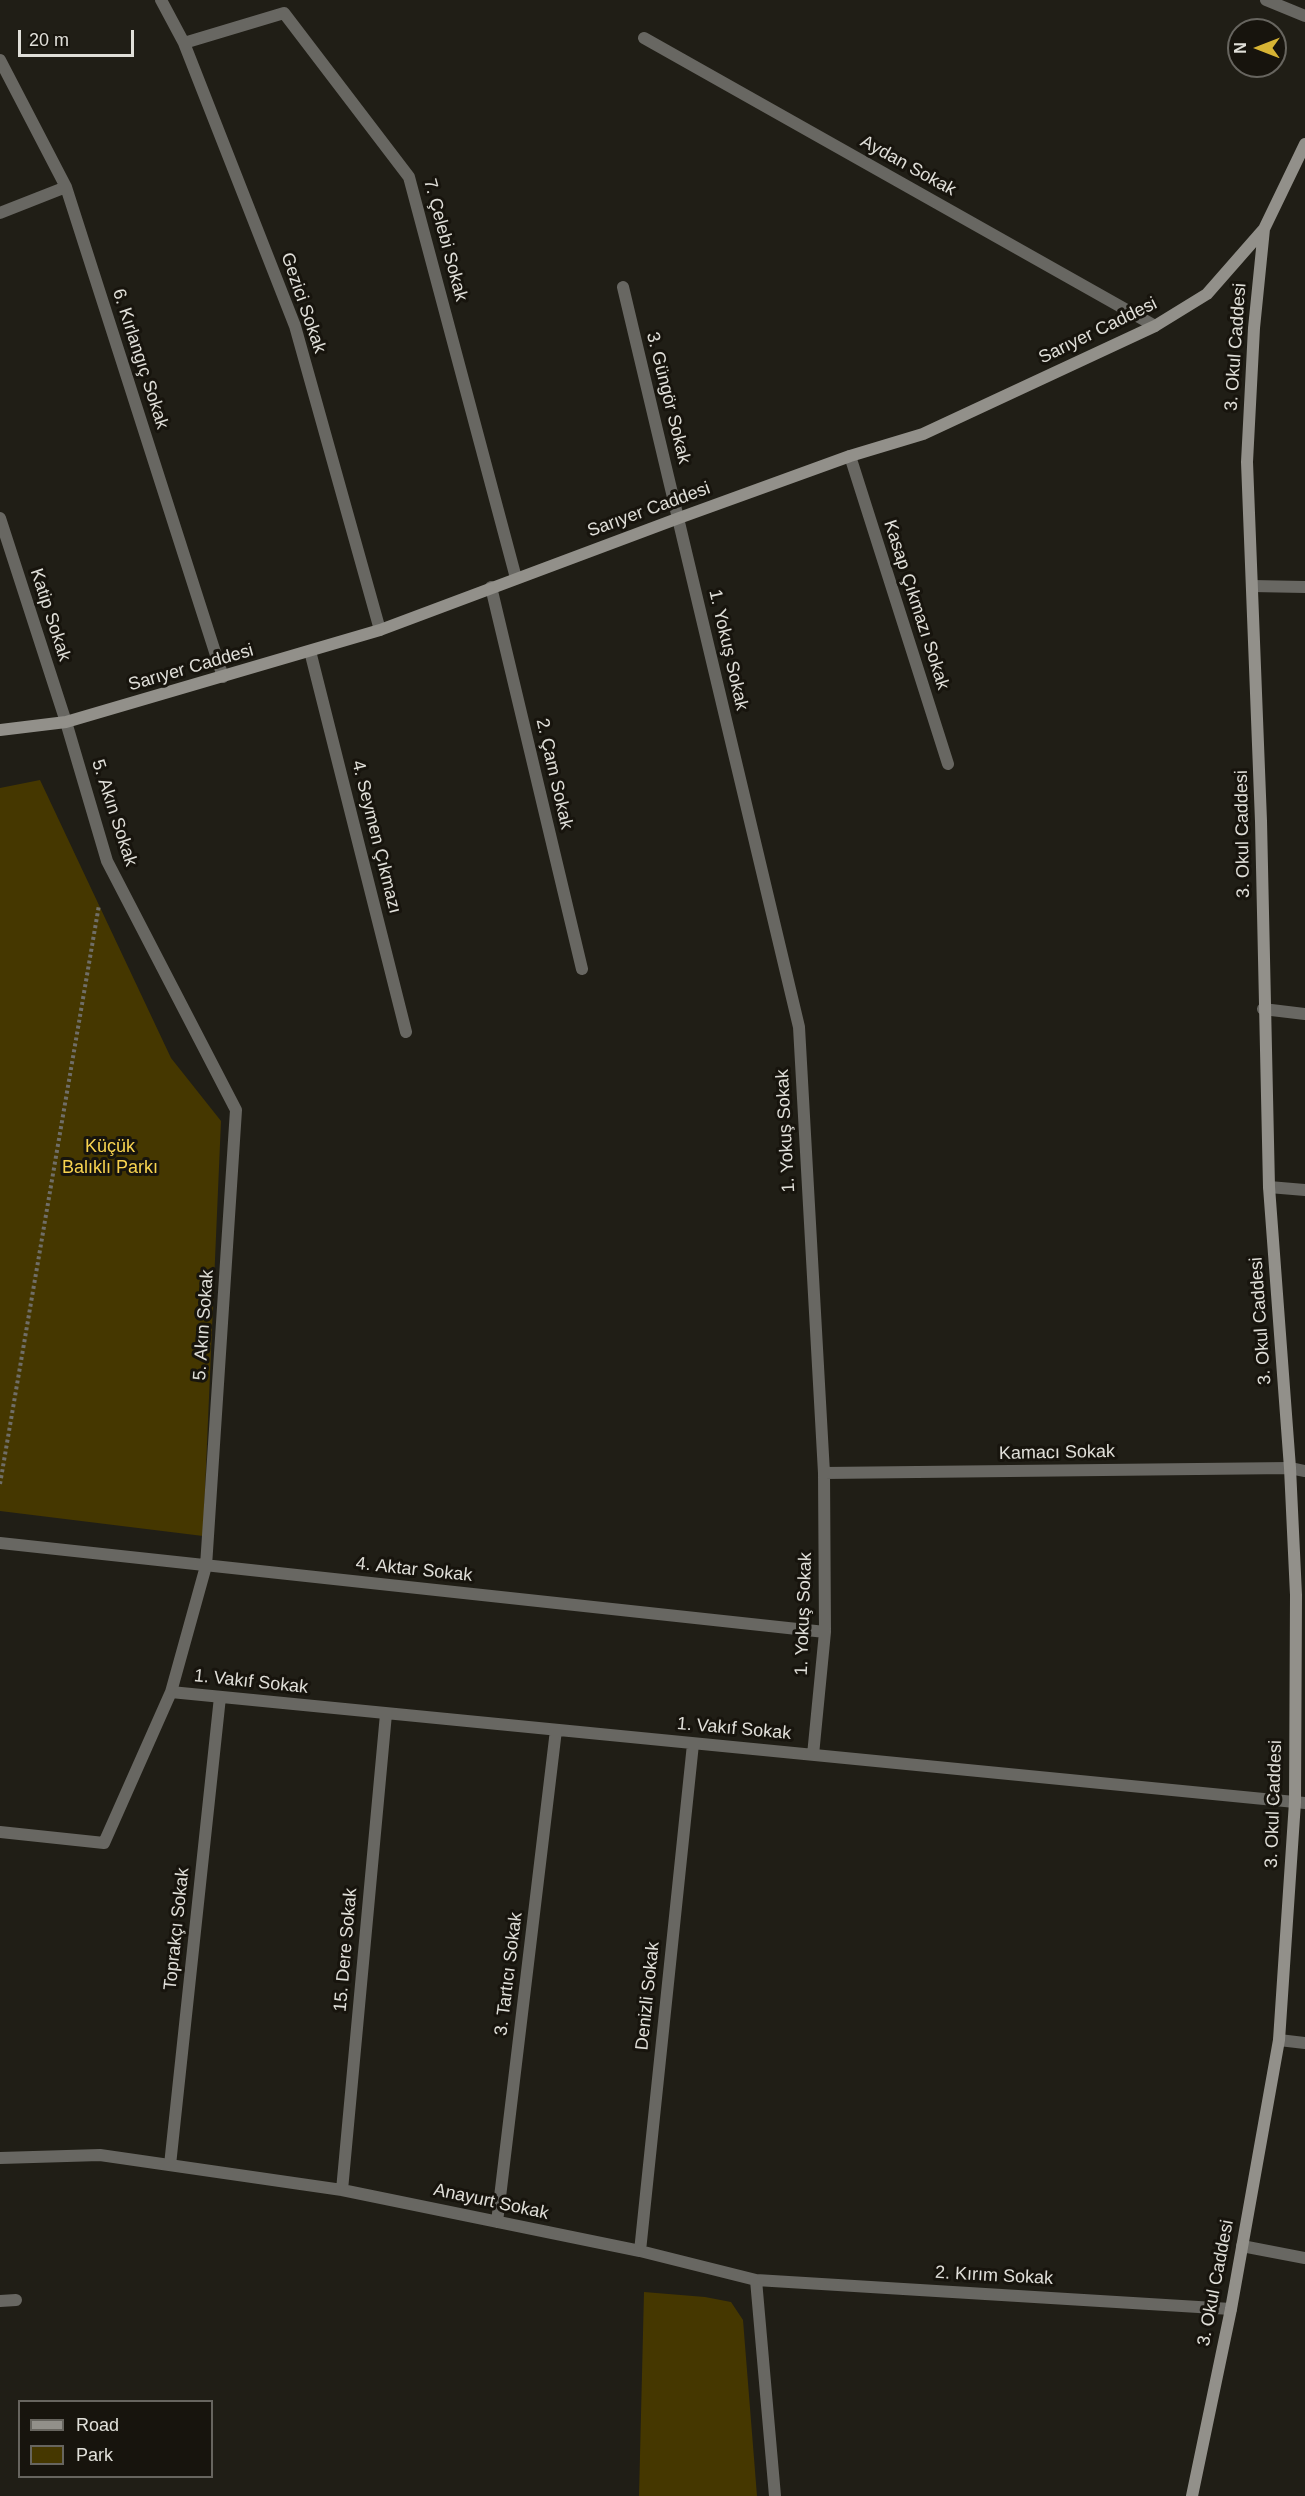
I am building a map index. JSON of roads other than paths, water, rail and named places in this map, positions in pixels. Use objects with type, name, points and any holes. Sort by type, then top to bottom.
[{"type":"main road","name":"3. Okul Caddesi","points":[[1192,2496],[1231,2308],[1279,2040],[1300,1802],[1300,1595],[1269,1187],[1263,1010],[1262,821],[1247,462],[1254,328],[1264,229],[1305,144]]},
{"type":"main road","name":"Sarıyer Caddesi","points":[[0,730],[66,722],[380,630],[850,456],[922,434],[1155,326],[1207,294],[1264,229]]},
{"type":"street","name":"Gezici Sokak","points":[[161,0],[184,43],[295,326],[380,630]]},
{"type":"street","points":[[1266,0],[1305,16]]},
{"type":"street","name":"7. Çelebi Sokak","points":[[184,43],[284,13],[409,177],[516,578]]},
{"type":"street","name":"Aydan Sokak","points":[[644,38],[1155,326]]},
{"type":"street","name":"6. Kırlangıç Sokak","points":[[0,60],[66,187],[223,677]]},
{"type":"street","points":[[0,213],[66,187]]},
{"type":"street","name":"3. Güngör Sokak","points":[[623,287],[679,518]]},
{"type":"street","name":"Kasap Çıkmazı Sokak","points":[[850,456],[948,764]]},
{"type":"street","name":"Katip Sokak","points":[[0,518],[66,722]]},
{"type":"street","name":"1. Yokuş Sokak","points":[[679,518],[799,1027],[824,1473],[825,1632],[813,1755]]},
{"type":"street","points":[[1252,586],[1305,587]]},
{"type":"street","name":"2. Çam Sokak","points":[[491,587],[582,969]]},
{"type":"street","name":"4. Seymen Çıkmazı","points":[[310,651],[406,1032]]},
{"type":"street","name":"5. Akın Sokak","points":[[0,1832],[104,1843],[171,1692],[206,1566],[236,1110],[107,861],[66,722]]},
{"type":"street","points":[[1263,1010],[1305,1014]]},
{"type":"street","points":[[1269,1187],[1305,1190]]},
{"type":"street","name":"Kamacı Sokak","points":[[824,1473],[1290,1468],[1305,1471]]},
{"type":"street","name":"4. Aktar Sokak","points":[[0,1543],[825,1632]]},
{"type":"street","name":"1. Vakıf Sokak","points":[[171,1692],[1300,1802]]},
{"type":"street","name":"Toprakçı Sokak","points":[[170,2165],[220,1697]]},
{"type":"street","name":"15. Dere Sokak","points":[[342,2190],[386,1714]]},
{"type":"street","name":"3. Tartıcı Sokak","points":[[497,2222],[556,1730]]},
{"type":"street","name":"Denizli Sokak","points":[[640,2251],[693,1744]]},
{"type":"street","points":[[1279,2040],[1305,2043]]},
{"type":"street","name":"Anayurt Sokak","points":[[0,2158],[100,2155],[342,2190],[640,2251],[756,2280]]},
{"type":"street","points":[[1242,2246],[1305,2258]]},
{"type":"street","points":[[756,2280],[775,2496]]},
{"type":"street","name":"2. Kırım Sokak","points":[[756,2280],[1231,2308]]},
{"type":"street","points":[[0,2301],[16,2300]]},
{"type":"park label","name":"Küçük Balıklı Parkı","points":[[110,1157]]}]
